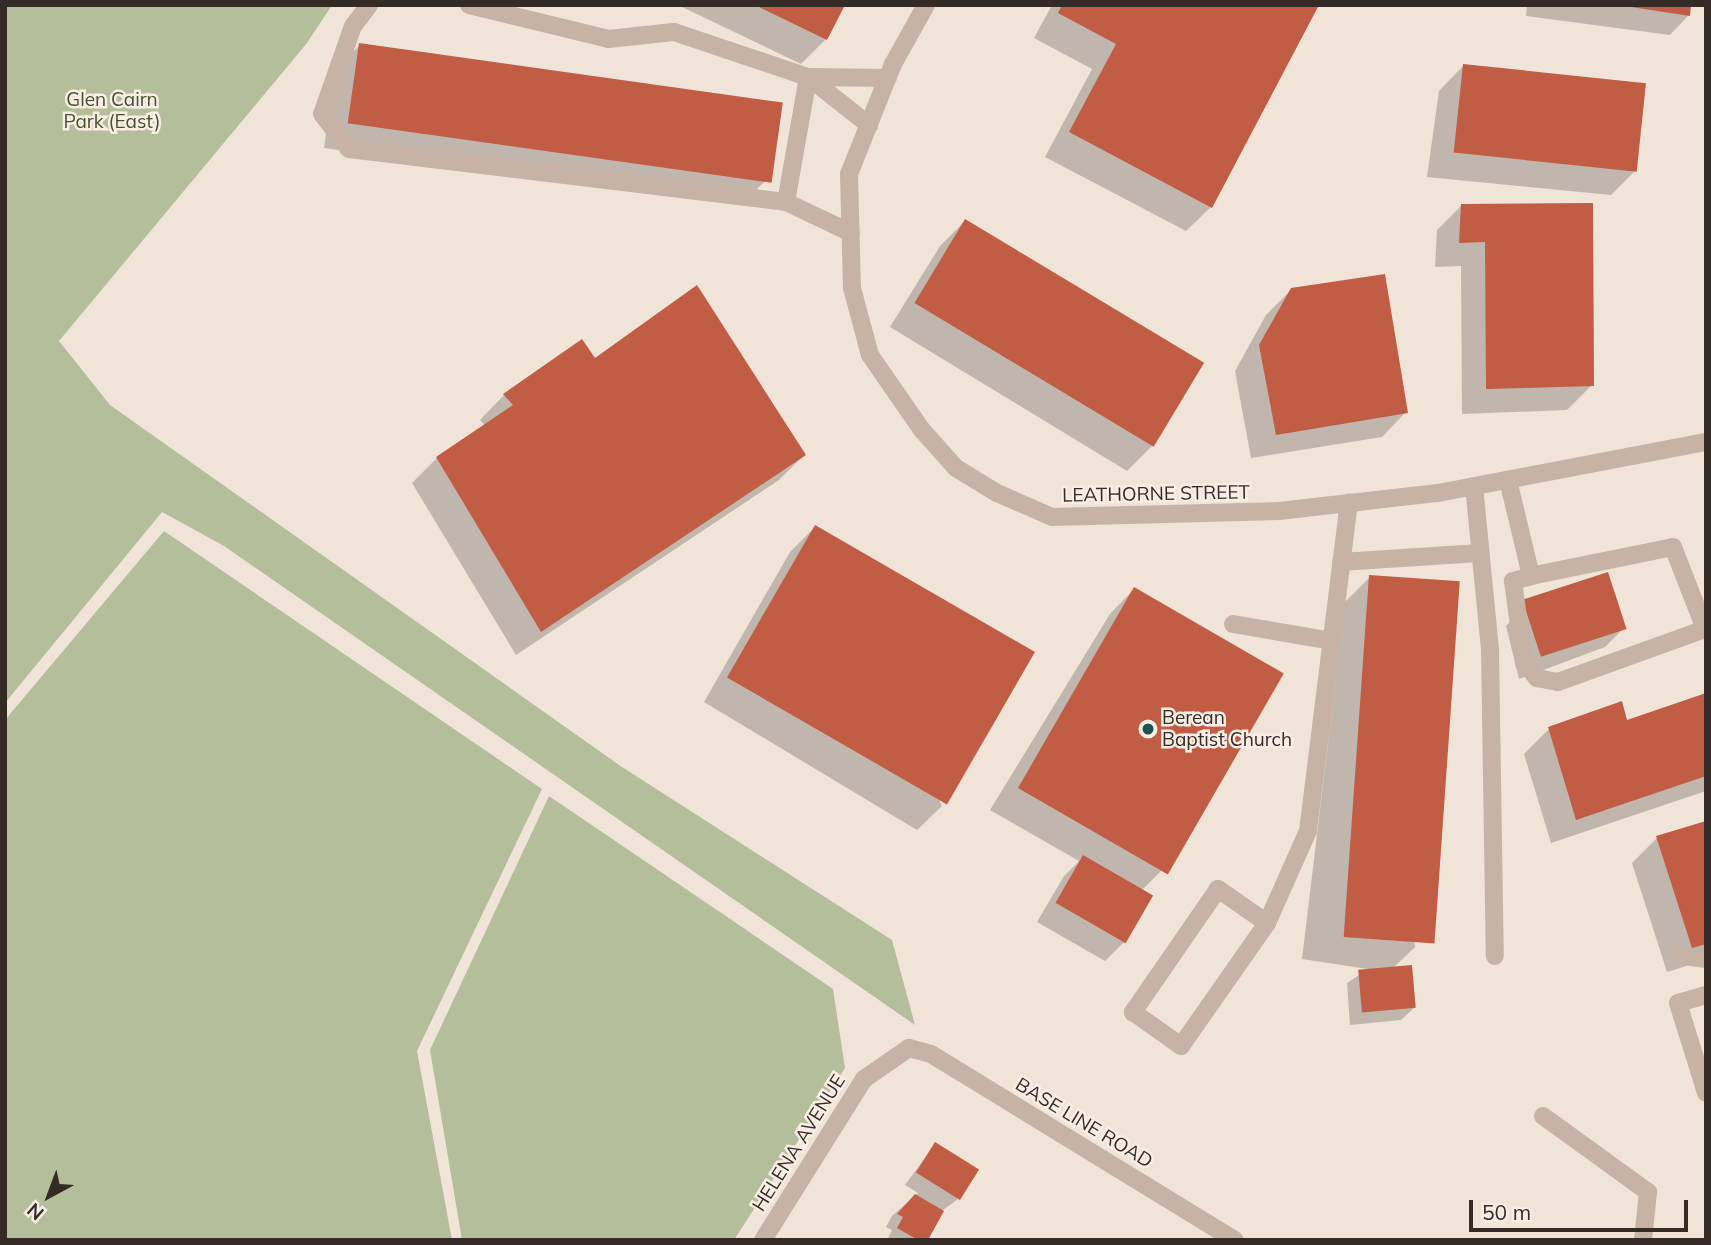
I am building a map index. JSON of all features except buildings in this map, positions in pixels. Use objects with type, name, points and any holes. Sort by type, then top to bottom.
[{"type":"street","points":[[369,5],[353,26],[321,114],[349,149],[786,202],[851,233]]},
{"type":"street","points":[[469,5],[608,39],[674,32],[808,78],[869,125]]},
{"type":"street","name":"LEATHORNE STREET","points":[[926,5],[888,78],[849,174],[852,288],[870,355],[922,430],[956,468],[997,493],[1052,517],[1279,512],[1474,486],[1706,443]]},
{"type":"street","points":[[786,202],[808,78]]},
{"type":"street","points":[[808,78],[888,78]]},
{"type":"street","points":[[1508,480],[1531,576]]},
{"type":"street","points":[[1474,486],[1490,650],[1495,957]]},
{"type":"street","points":[[1267,923],[1218,889],[1133,1012],[1181,1046],[1267,923],[1308,831],[1349,503]]},
{"type":"street","points":[[1673,547],[1705,629],[1558,682],[1537,678],[1524,662],[1513,581],[1531,576],[1673,547]]},
{"type":"street","points":[[1341,562],[1479,552]]},
{"type":"street","points":[[1233,624],[1332,641]]},
{"type":"street","points":[[1684,956],[1706,959]]},
{"type":"street","points":[[1706,995],[1678,1003],[1706,1093]]},
{"type":"street","name":"HELENA AVENUE","points":[[763,1240],[864,1079],[909,1048]]},
{"type":"street","name":"BASE LINE ROAD","points":[[909,1048],[931,1054],[1235,1240]]},
{"type":"street","points":[[1543,1116],[1648,1192],[1643,1240]]},
{"type":"green space","name":"Glen Cairn Park (East)","points":[[5,5],[332,5],[307,43],[59,341],[110,405],[622,767],[892,940],[915,1025],[224,546],[162,512],[5,703]]},
{"type":"green space","points":[[164,531],[542,789],[417,1051],[452,1240],[5,1240],[5,720]]},
{"type":"green space","points":[[549,796],[833,989],[845,1068],[734,1240],[462,1240],[430,1050]]},
{"type":"place","name":"Berean Baptist Church","points":[[1148,729]]}]
